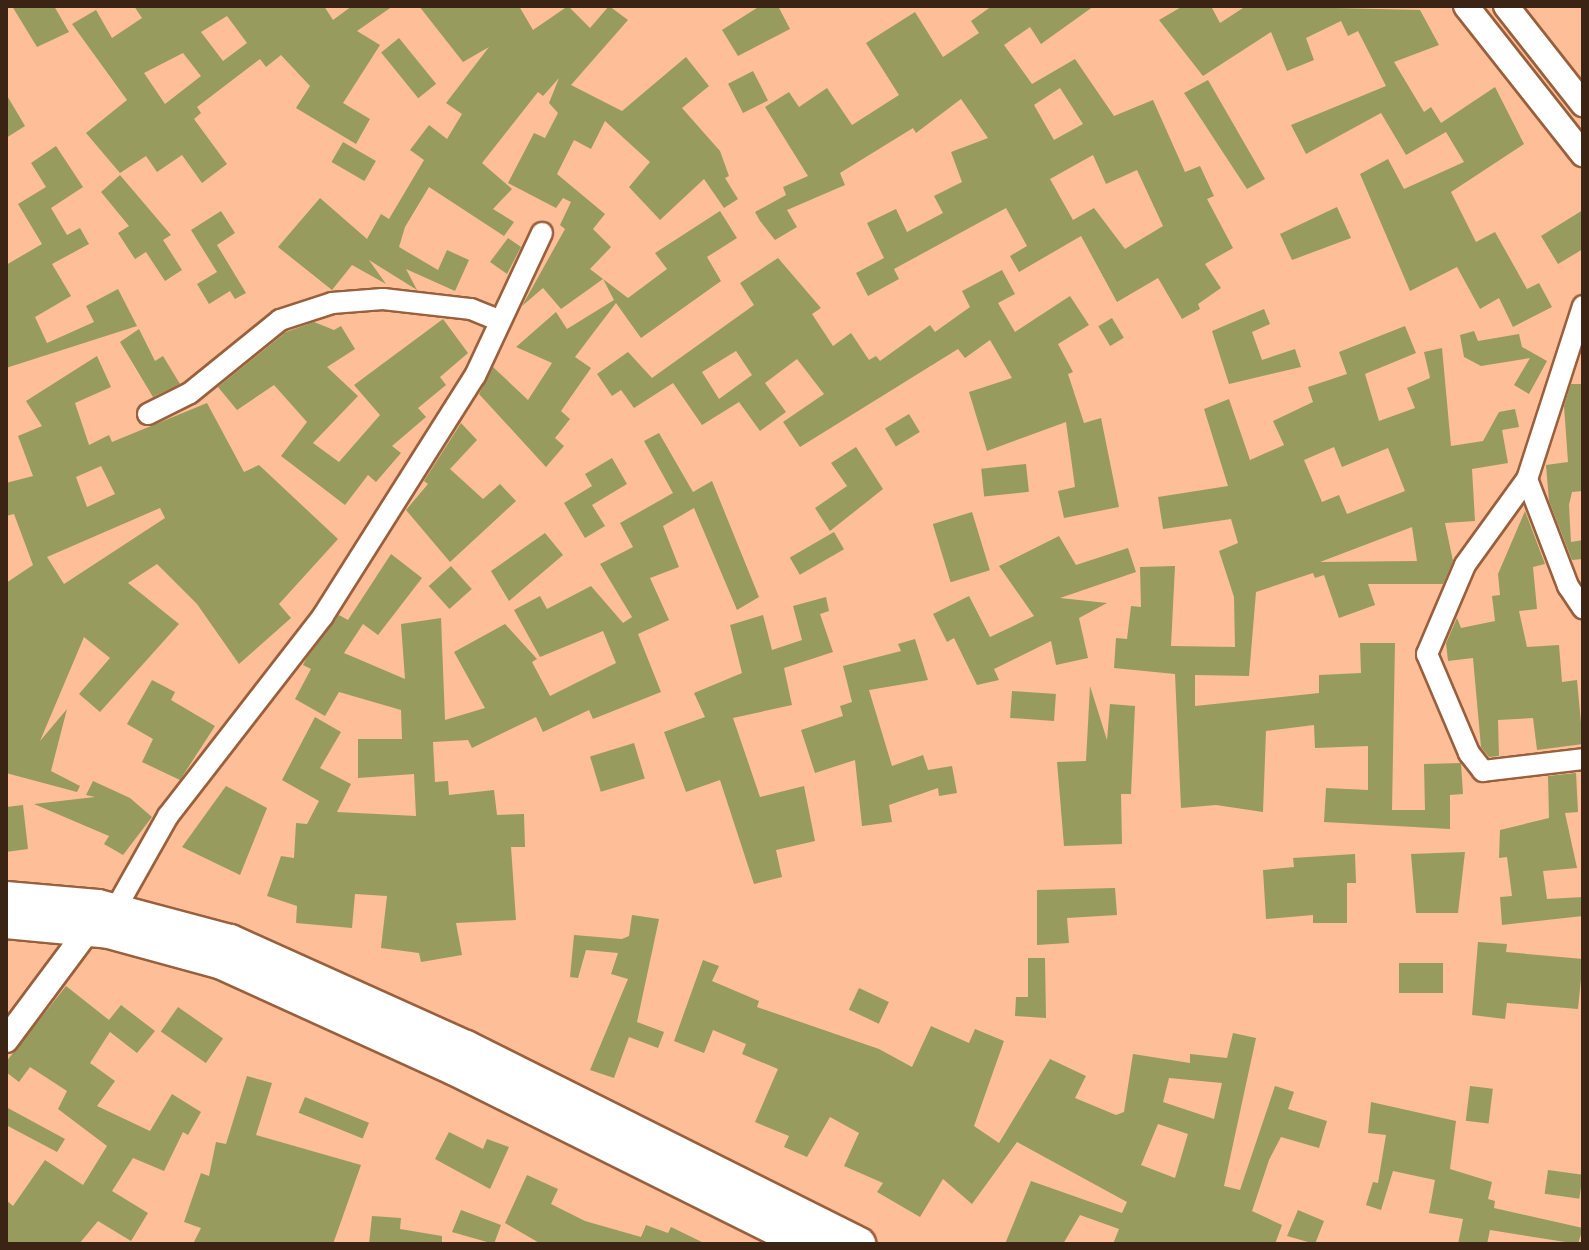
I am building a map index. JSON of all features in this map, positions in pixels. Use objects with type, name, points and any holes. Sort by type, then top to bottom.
[{"type":"main road","points":[[6,898],[115,910],[230,941],[466,1047],[859,1244]]},
{"type":"main road","points":[[6,922],[88,930],[222,963],[455,1069],[806,1244]]},
{"type":"street","points":[[1466,6],[1583,154]]},
{"type":"street","points":[[1506,6],[1583,104]]},
{"type":"street","points":[[115,910],[168,816],[323,616],[475,376],[542,233]]},
{"type":"street","points":[[148,414],[190,393],[280,320],[332,303],[383,299],[471,309],[500,321]]},
{"type":"street","points":[[1583,306],[1527,479],[1465,565],[1427,654],[1469,753],[1483,771],[1583,759]]},
{"type":"street","points":[[1527,479],[1568,586],[1583,608]]},
{"type":"street","points":[[6,1040],[88,930]]},
{"type":"building","points":[[12,6],[54,6],[69,32],[37,47]]},
{"type":"building","points":[[134,6],[324,6],[333,20],[352,6],[393,6],[357,31],[380,45],[343,103],[370,119],[356,144],[296,108],[310,86],[281,55],[266,67],[260,59],[197,107],[201,113],[194,119],[227,164],[202,183],[182,155],[157,172],[146,156],[120,173],[86,133],[127,100],[72,24],[96,10],[112,38],[142,18]],"holes":[[[227,16],[247,43],[223,61],[201,32]],[[183,53],[201,76],[165,104],[144,73]]]},
{"type":"building","points":[[419,6],[519,6],[533,30],[568,6],[590,28],[609,6],[628,20],[571,85],[622,111],[686,57],[709,86],[682,108],[720,151],[729,176],[725,178],[738,199],[724,208],[704,179],[660,220],[629,187],[650,162],[605,121],[591,149],[574,140],[557,174],[605,214],[593,229],[611,247],[590,269],[603,279],[561,309],[543,288],[522,306],[565,229],[560,225],[571,202],[563,198],[556,208],[508,183],[534,133],[545,138],[558,113],[549,103],[559,78],[543,96],[538,92],[482,163],[512,189],[493,209],[514,222],[504,236],[429,187],[405,227],[399,247],[438,270],[447,250],[469,260],[455,291],[406,269],[417,290],[369,260],[386,284],[352,265],[332,290],[278,247],[320,198],[367,239],[381,214],[389,219],[424,160],[410,150],[429,125],[447,139],[462,114],[446,103],[489,47],[463,62]]},
{"type":"building","points":[[760,6],[778,6],[790,29],[738,56],[722,30]]},
{"type":"building","points":[[992,6],[1094,6],[1041,44],[1030,27],[1004,45],[1032,84],[1075,59],[1114,116],[1153,100],[1185,172],[1200,166],[1214,196],[1207,199],[1233,248],[1205,264],[1221,288],[1198,304],[1200,309],[1182,319],[1158,278],[1117,302],[1081,236],[1019,272],[1010,256],[1027,246],[1006,208],[894,269],[899,279],[868,296],[856,273],[884,258],[867,223],[896,209],[907,232],[943,213],[934,196],[962,182],[951,152],[988,138],[961,99],[916,133],[913,128],[840,173],[845,185],[787,210],[797,227],[775,240],[755,212],[786,195],[783,187],[808,176],[765,107],[789,92],[799,107],[827,88],[852,125],[899,95],[866,43],[915,12],[943,57],[979,33],[971,21]],"holes":[[[1060,88],[1083,124],[1054,140],[1034,105]],[[1093,155],[1106,184],[1137,170],[1163,226],[1125,249],[1094,208],[1073,220],[1050,179]]]},
{"type":"building","points":[[1183,6],[1211,6],[1220,23],[1246,6],[1420,10],[1439,45],[1394,62],[1424,112],[1431,107],[1441,123],[1495,87],[1524,144],[1451,192],[1476,242],[1495,232],[1527,289],[1539,283],[1552,307],[1513,327],[1499,298],[1480,309],[1457,267],[1410,291],[1360,174],[1388,159],[1404,189],[1464,162],[1446,132],[1406,155],[1381,113],[1306,154],[1291,125],[1386,86],[1358,31],[1348,36],[1341,21],[1306,38],[1314,60],[1287,71],[1271,32],[1203,76],[1159,20]]},
{"type":"building","points":[[399,38],[436,84],[418,98],[381,52]]},
{"type":"building","points":[[753,71],[768,100],[743,113],[728,84]]},
{"type":"building","points":[[1208,80],[1265,179],[1247,189],[1184,93]]},
{"type":"building","points":[[6,94],[25,126],[6,138]]},
{"type":"building","points":[[343,142],[376,161],[364,181],[332,162]]},
{"type":"building","points":[[56,146],[83,187],[51,208],[67,235],[80,228],[89,244],[52,264],[71,296],[35,317],[47,343],[94,322],[86,306],[118,289],[137,326],[6,368],[6,265],[42,244],[18,204],[46,187],[31,163]]},
{"type":"building","points":[[120,175],[171,235],[163,240],[182,270],[165,281],[146,252],[135,259],[118,233],[129,226],[101,192]]},
{"type":"building","points":[[1337,207],[1351,238],[1292,260],[1280,234]]},
{"type":"building","points":[[1583,210],[1583,249],[1558,264],[1541,236]]},
{"type":"building","points":[[221,211],[235,233],[217,245],[246,293],[235,299],[230,291],[209,304],[197,284],[217,272],[191,230]]},
{"type":"building","points":[[720,211],[737,238],[707,257],[721,281],[641,338],[616,303],[575,357],[591,368],[561,411],[570,419],[555,438],[564,446],[546,467],[479,394],[493,367],[528,400],[552,363],[516,347],[556,312],[567,329],[614,300],[603,279],[628,298],[667,269],[655,253]]},
{"type":"building","points":[[508,238],[521,247],[507,274],[490,262]]},
{"type":"building","points":[[778,258],[821,308],[812,314],[833,346],[851,333],[869,360],[876,356],[880,361],[930,325],[935,332],[970,307],[962,291],[1002,270],[1015,294],[998,303],[1015,332],[1070,296],[1089,325],[1058,344],[1073,372],[1068,374],[1084,423],[1101,418],[1119,507],[1064,518],[1058,491],[1075,487],[1066,422],[987,451],[969,392],[1012,378],[990,340],[965,358],[958,349],[800,447],[783,422],[824,394],[797,359],[765,383],[786,412],[760,431],[739,402],[702,425],[673,383],[634,408],[621,390],[612,396],[597,374],[628,352],[652,378],[754,305],[740,283]],"holes":[[[736,351],[752,375],[719,399],[702,372]]]},
{"type":"building","points":[[1264,309],[1270,324],[1252,332],[1262,360],[1295,349],[1301,367],[1229,384],[1212,331]]},
{"type":"building","points":[[1112,318],[1124,338],[1110,346],[1098,326]]},
{"type":"building","points":[[443,319],[468,353],[440,377],[446,385],[418,408],[426,417],[392,446],[401,453],[376,482],[368,475],[345,505],[281,456],[307,422],[274,385],[237,410],[218,387],[286,332],[314,322],[334,330],[341,326],[355,349],[327,367],[358,396],[313,443],[339,462],[380,415],[354,385]]},
{"type":"building","points":[[1405,326],[1416,353],[1365,374],[1379,421],[1415,408],[1407,388],[1430,378],[1424,352],[1442,348],[1451,446],[1483,441],[1499,412],[1515,409],[1519,427],[1502,430],[1508,463],[1472,469],[1475,521],[1445,523],[1453,561],[1443,584],[1368,584],[1375,605],[1339,618],[1324,575],[1315,578],[1313,573],[1256,592],[1249,676],[1195,675],[1195,706],[1319,693],[1319,675],[1361,673],[1360,643],[1395,643],[1392,810],[1425,810],[1424,764],[1461,763],[1463,794],[1450,795],[1450,829],[1324,822],[1326,788],[1368,790],[1368,746],[1315,748],[1314,725],[1266,731],[1263,812],[1216,805],[1181,808],[1175,674],[1114,668],[1116,638],[1127,639],[1131,606],[1141,607],[1140,567],[1175,566],[1171,646],[1235,647],[1234,597],[1219,551],[1238,543],[1231,519],[1163,529],[1158,497],[1228,486],[1204,409],[1229,399],[1250,460],[1284,445],[1273,421],[1313,402],[1308,387],[1347,374],[1339,352]],"holes":[[[1334,447],[1342,467],[1388,448],[1405,491],[1347,514],[1339,495],[1322,502],[1304,460]],[[1412,527],[1417,561],[1320,562]]]},
{"type":"building","points":[[139,329],[155,361],[163,356],[180,384],[153,397],[120,342]]},
{"type":"building","points":[[1474,331],[1478,341],[1519,334],[1522,347],[1547,361],[1529,394],[1514,385],[1530,358],[1481,366],[1464,357],[1460,335]]},
{"type":"building","points":[[97,356],[111,387],[75,403],[89,445],[109,435],[112,442],[207,403],[244,472],[259,465],[338,539],[279,604],[291,618],[239,664],[197,604],[157,564],[128,583],[179,624],[100,712],[79,694],[110,658],[84,637],[40,741],[67,709],[51,771],[80,786],[77,792],[6,773],[6,583],[33,565],[14,514],[6,516],[6,483],[33,476],[18,436],[42,426],[26,401]],"holes":[[[101,466],[115,494],[87,507],[76,477]],[[160,508],[165,518],[64,584],[47,557]]]},
{"type":"building","points":[[1571,384],[1583,384],[1583,491],[1572,492],[1569,505],[1571,542],[1583,540],[1583,559],[1572,560],[1549,501],[1546,465],[1568,462],[1564,406]]},
{"type":"building","points":[[909,414],[920,432],[896,446],[885,428]]},
{"type":"building","points":[[461,423],[477,440],[450,469],[483,499],[500,484],[516,501],[450,562],[406,510],[428,484],[424,481]]},
{"type":"building","points":[[659,433],[693,492],[712,481],[759,597],[737,610],[694,508],[663,526],[679,567],[650,578],[669,620],[638,634],[661,692],[593,719],[589,710],[543,732],[536,717],[472,748],[468,740],[433,742],[435,782],[448,781],[449,795],[494,790],[497,815],[524,814],[525,847],[511,847],[516,920],[456,923],[462,955],[421,962],[419,953],[381,948],[387,896],[355,894],[352,928],[296,923],[297,906],[267,896],[281,856],[294,858],[296,823],[307,824],[319,801],[282,780],[315,717],[341,732],[320,768],[351,784],[337,812],[416,816],[414,774],[358,778],[358,739],[402,739],[401,710],[339,692],[325,716],[295,699],[311,669],[303,665],[306,659],[339,615],[348,620],[391,554],[422,578],[378,635],[363,624],[344,653],[405,679],[401,624],[441,618],[445,720],[485,708],[454,652],[505,624],[537,659],[532,662],[550,696],[616,663],[603,631],[540,657],[514,610],[540,596],[547,609],[591,586],[623,623],[632,617],[600,564],[633,547],[620,523],[673,493],[644,441]]},
{"type":"building","points":[[856,447],[883,489],[830,531],[815,508],[847,486],[831,463]]},
{"type":"building","points":[[612,458],[627,484],[592,505],[605,526],[585,538],[564,503],[592,486],[585,474]]},
{"type":"building","points":[[1026,464],[1029,492],[984,497],[981,469]]},
{"type":"building","points":[[1525,511],[1545,564],[1533,567],[1537,609],[1519,611],[1527,647],[1559,645],[1562,682],[1577,680],[1583,744],[1537,750],[1533,718],[1498,720],[1499,756],[1489,757],[1481,747],[1473,658],[1448,661],[1446,643],[1457,618],[1461,628],[1495,621],[1492,596],[1500,595],[1498,574]]},
{"type":"building","points":[[972,512],[990,570],[951,582],[933,524]]},
{"type":"building","points":[[834,532],[844,549],[800,575],[790,558]]},
{"type":"building","points":[[545,533],[563,555],[509,601],[491,571]]},
{"type":"building","points":[[1059,536],[1076,565],[1128,548],[1136,572],[1060,598],[1107,603],[1079,618],[1088,658],[1056,665],[1051,641],[994,669],[999,680],[977,685],[954,638],[947,642],[933,614],[969,596],[990,637],[1034,616],[999,566]]},
{"type":"building","points":[[451,566],[472,589],[449,609],[429,586]]},
{"type":"building","points":[[826,597],[829,611],[820,614],[833,652],[784,668],[792,705],[733,718],[760,797],[804,786],[815,841],[776,850],[782,877],[754,884],[720,780],[686,792],[664,732],[705,717],[694,693],[742,673],[730,625],[763,615],[772,650],[802,640],[793,606]]},
{"type":"building","points":[[915,639],[928,680],[869,690],[892,766],[923,755],[928,770],[952,766],[957,793],[939,796],[938,788],[889,805],[892,822],[862,826],[855,760],[815,773],[801,730],[843,716],[840,706],[852,702],[843,666],[901,651],[898,644]]},
{"type":"building","points":[[152,680],[175,692],[171,700],[215,726],[180,780],[142,762],[153,739],[127,724]]},
{"type":"building","points":[[1090,686],[1107,740],[1110,704],[1135,706],[1131,794],[1121,794],[1122,844],[1064,846],[1057,762],[1086,761]]},
{"type":"building","points":[[1012,691],[1056,694],[1054,721],[1010,718]]},
{"type":"building","points":[[634,743],[645,778],[601,792],[590,756]]},
{"type":"building","points":[[1576,773],[1578,812],[1565,813],[1577,868],[1543,871],[1547,899],[1583,897],[1583,916],[1502,925],[1500,897],[1512,896],[1507,857],[1499,858],[1500,830],[1549,818],[1548,776]]},
{"type":"building","points":[[93,781],[130,798],[152,817],[123,855],[104,844],[109,836],[34,804],[95,797],[86,795]]},
{"type":"building","points":[[226,786],[267,808],[240,875],[182,847]]},
{"type":"building","points":[[23,805],[28,849],[6,852],[6,807]]},
{"type":"building","points":[[1465,852],[1458,913],[1416,913],[1411,854]]},
{"type":"building","points":[[1355,854],[1356,883],[1347,883],[1347,923],[1313,923],[1313,915],[1266,919],[1263,870],[1294,867],[1293,858]]},
{"type":"building","points":[[1115,888],[1117,915],[1067,918],[1069,943],[1037,945],[1037,890]]},
{"type":"building","points":[[632,915],[659,919],[637,1022],[664,1032],[658,1048],[629,1037],[614,1078],[590,1070],[628,979],[611,974],[618,953],[586,950],[578,978],[570,977],[574,935],[622,939],[629,936]]},
{"type":"building","points":[[1478,942],[1507,944],[1506,952],[1583,959],[1578,1009],[1507,1003],[1505,1019],[1472,1015]]},
{"type":"building","points":[[1028,958],[1045,958],[1046,1018],[1015,1016],[1016,997],[1028,997]]},
{"type":"building","points":[[703,960],[719,966],[712,981],[759,1001],[757,1007],[879,1049],[912,1067],[931,1026],[969,1043],[975,1029],[1004,1041],[974,1126],[999,1143],[1050,1059],[1086,1076],[1075,1098],[1116,1115],[1124,1112],[1133,1054],[1190,1063],[1190,1054],[1227,1058],[1233,1033],[1256,1038],[1224,1186],[1240,1190],[1275,1086],[1294,1092],[1288,1109],[1327,1121],[1319,1148],[1281,1137],[1269,1160],[1252,1211],[1282,1225],[1275,1244],[1113,1244],[1119,1229],[1080,1215],[1063,1244],[1005,1244],[1031,1181],[1122,1213],[1127,1202],[1017,1142],[972,1204],[943,1179],[920,1217],[877,1192],[883,1183],[844,1166],[859,1133],[830,1117],[807,1157],[784,1147],[789,1136],[755,1122],[778,1069],[742,1054],[746,1044],[713,1030],[704,1053],[674,1041]],"holes":[[[1169,1078],[1222,1083],[1214,1119],[1163,1102]],[[1158,1124],[1188,1134],[1175,1178],[1141,1165]]]},
{"type":"building","points":[[1399,963],[1443,963],[1443,993],[1399,993]]},
{"type":"building","points":[[66,986],[109,1020],[121,1005],[155,1031],[137,1053],[110,1032],[90,1063],[115,1081],[97,1106],[150,1131],[172,1094],[201,1112],[188,1135],[183,1132],[164,1171],[133,1158],[112,1191],[148,1213],[131,1241],[98,1221],[79,1244],[6,1244],[6,1200],[13,1206],[45,1160],[83,1185],[107,1146],[58,1109],[67,1091],[30,1067],[19,1082],[6,1072],[6,1062]]},
{"type":"building","points":[[859,988],[889,1002],[879,1024],[849,1010]]},
{"type":"building","points":[[178,1007],[223,1039],[206,1063],[161,1032]]},
{"type":"building","points":[[247,1076],[272,1083],[256,1135],[361,1165],[333,1244],[193,1244],[201,1228],[184,1222],[201,1173],[209,1176],[216,1142],[226,1144]]},
{"type":"building","points":[[1470,1086],[1493,1089],[1489,1124],[1466,1121]]},
{"type":"building","points":[[305,1097],[369,1123],[363,1139],[299,1113]]},
{"type":"building","points":[[1371,1102],[1456,1121],[1450,1169],[1492,1182],[1488,1199],[1495,1201],[1494,1208],[1583,1228],[1578,1244],[1490,1230],[1487,1244],[1458,1244],[1463,1219],[1429,1213],[1435,1180],[1393,1171],[1381,1210],[1366,1205],[1373,1182],[1378,1183],[1386,1135],[1368,1133]]},
{"type":"building","points":[[6,1107],[65,1139],[57,1152],[6,1125]]},
{"type":"building","points":[[449,1132],[483,1149],[487,1139],[509,1147],[490,1189],[435,1159]]},
{"type":"building","points":[[1548,1170],[1583,1175],[1579,1199],[1545,1194]]},
{"type":"building","points":[[527,1175],[558,1189],[551,1204],[585,1221],[641,1237],[646,1225],[668,1233],[671,1227],[706,1244],[541,1244],[505,1223]]},
{"type":"building","points":[[461,1210],[501,1225],[494,1244],[452,1232]]},
{"type":"building","points":[[1298,1210],[1324,1221],[1315,1244],[1287,1236]]},
{"type":"building","points":[[372,1216],[401,1218],[400,1229],[442,1236],[442,1244],[369,1244]]}]
